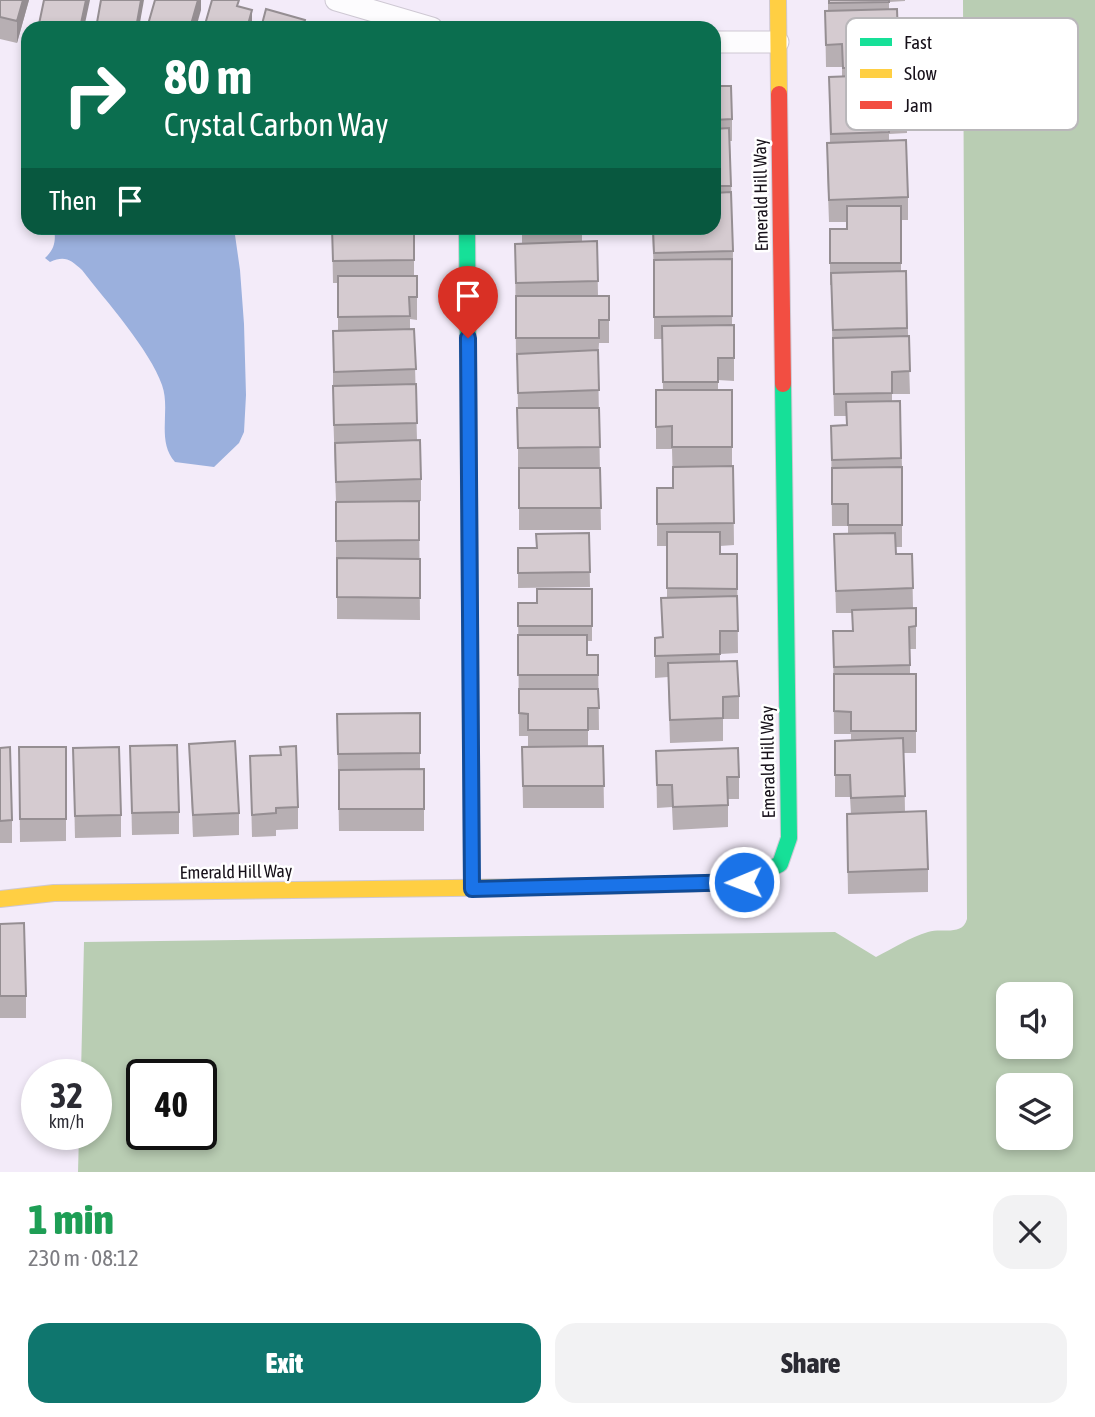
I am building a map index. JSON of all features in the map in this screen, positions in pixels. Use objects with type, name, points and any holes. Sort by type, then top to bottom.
[{"type":"street","points":[[336,0],[408,21]]},
{"type":"street","name":"Emerald Hill Way","points":[[0,899],[54,893],[472,889],[744,882],[780,864],[789,838],[778,0]]},
{"type":"street","points":[[721,42],[778,42]]},
{"type":"street","points":[[467,235],[472,889]]},
{"type":"green space","points":[[963,0],[1095,0],[1095,1172],[78,1172],[79,1150],[112,1150],[112,1059],[81,1059],[84,942],[835,932],[876,957],[921,934],[961,928],[967,919],[964,130],[1078,130],[1078,18],[963,18]]},
{"type":"water","points":[[235,235],[244,324],[244,432],[239,443],[214,467],[175,462],[169,454],[165,435],[164,395],[156,371],[126,326],[82,270],[68,260],[50,262],[45,258],[51,251],[55,236]]},
{"type":"building","points":[[0,0],[23,0],[17,21],[0,17]]},
{"type":"building","points":[[44,0],[86,0],[82,21],[40,21]]},
{"type":"building","points":[[101,0],[141,0],[137,21],[97,21]]},
{"type":"building","points":[[155,0],[198,0],[192,21],[149,21]]},
{"type":"building","points":[[212,0],[239,0],[237,6],[252,10],[249,21],[206,21]]},
{"type":"building","points":[[829,0],[889,0],[889,2],[829,3]]},
{"type":"building","points":[[266,9],[305,20],[305,21],[263,21]]},
{"type":"building","points":[[897,9],[897,18],[846,18],[846,68],[843,68],[842,44],[826,45],[825,11]]},
{"type":"building","points":[[846,76],[846,130],[889,132],[831,134],[829,77]]},
{"type":"building","points":[[721,86],[731,86],[732,119],[721,120]]},
{"type":"building","points":[[729,128],[731,186],[721,186],[721,129]]},
{"type":"building","points":[[906,140],[908,197],[829,200],[827,143]]},
{"type":"building","points":[[731,192],[733,251],[654,253],[653,235],[721,235],[721,193]]},
{"type":"building","points":[[847,206],[901,206],[901,263],[830,263],[830,229],[847,229]]},
{"type":"building","points":[[332,235],[414,235],[414,260],[333,261]]},
{"type":"building","points":[[597,241],[598,281],[516,283],[515,244]]},
{"type":"building","points":[[732,259],[732,316],[654,317],[654,260]]},
{"type":"building","points":[[906,271],[907,328],[833,330],[831,273]]},
{"type":"building","points":[[338,276],[417,276],[417,297],[409,297],[410,316],[338,317]]},
{"type":"building","points":[[516,296],[609,296],[609,320],[599,320],[599,338],[516,338]]},
{"type":"building","points":[[734,325],[734,358],[718,358],[718,382],[663,382],[662,326]]},
{"type":"building","points":[[414,329],[416,369],[334,372],[333,331]]},
{"type":"building","points":[[909,336],[910,371],[892,372],[892,393],[834,394],[833,338]]},
{"type":"building","points":[[598,350],[599,390],[518,393],[517,354]]},
{"type":"building","points":[[416,384],[417,423],[334,425],[333,386]]},
{"type":"building","points":[[656,390],[732,390],[732,447],[672,447],[672,426],[656,427]]},
{"type":"building","points":[[900,401],[901,458],[832,460],[831,426],[847,425],[846,402]]},
{"type":"building","points":[[517,408],[599,408],[600,447],[518,448]]},
{"type":"building","points":[[420,440],[421,479],[336,482],[335,443]]},
{"type":"building","points":[[733,466],[734,523],[657,524],[657,488],[673,488],[673,467]]},
{"type":"building","points":[[902,467],[902,525],[848,525],[848,504],[832,504],[832,468]]},
{"type":"building","points":[[519,468],[600,468],[601,508],[519,508]]},
{"type":"building","points":[[419,501],[419,540],[336,541],[336,502]]},
{"type":"building","points":[[667,532],[720,532],[720,554],[737,554],[737,589],[667,588]]},
{"type":"building","points":[[589,533],[590,572],[518,573],[518,548],[537,548],[536,534]]},
{"type":"building","points":[[895,533],[896,554],[912,554],[913,588],[836,591],[834,534]]},
{"type":"building","points":[[337,558],[420,559],[420,598],[337,597]]},
{"type":"building","points":[[537,589],[592,589],[592,626],[518,626],[518,603],[537,603]]},
{"type":"building","points":[[737,596],[738,631],[720,631],[720,654],[655,656],[655,638],[663,637],[661,598]]},
{"type":"building","points":[[916,608],[916,626],[909,627],[910,665],[834,667],[833,631],[853,631],[852,610]]},
{"type":"building","points":[[518,635],[587,635],[587,655],[598,655],[598,675],[518,675]]},
{"type":"building","points":[[737,661],[739,696],[723,697],[723,718],[670,720],[668,663]]},
{"type":"building","points":[[834,674],[916,674],[916,731],[851,731],[851,712],[834,711]]},
{"type":"building","points":[[519,689],[598,689],[599,708],[588,708],[588,730],[528,730],[528,714],[519,713]]},
{"type":"building","points":[[420,713],[420,753],[338,754],[337,714]]},
{"type":"building","points":[[903,738],[905,796],[851,798],[850,775],[835,775],[835,741]]},
{"type":"building","points":[[235,741],[239,813],[193,815],[189,744]]},
{"type":"building","points":[[177,745],[179,812],[132,813],[130,746]]},
{"type":"building","points":[[296,746],[298,807],[276,808],[276,813],[252,815],[250,756],[281,755],[280,747]]},
{"type":"building","points":[[603,746],[604,786],[523,786],[522,747]]},
{"type":"building","points":[[10,747],[12,820],[0,821],[0,748]]},
{"type":"building","points":[[19,747],[66,747],[66,819],[20,819]]},
{"type":"building","points":[[119,747],[121,815],[75,816],[73,748]]},
{"type":"building","points":[[738,748],[739,777],[727,777],[728,805],[673,807],[672,785],[657,785],[656,751]]},
{"type":"building","points":[[424,769],[424,809],[339,809],[339,770]]},
{"type":"building","points":[[926,811],[928,869],[848,872],[847,814]]},
{"type":"building","points":[[24,923],[26,996],[0,996],[0,924]]},
{"type":"traffic: fast","points":[[467,235],[470,624]]},
{"type":"traffic: fast","points":[[605,886],[744,882],[780,864],[789,838],[783,384]]},
{"type":"traffic: slow","points":[[778,0],[779,94]]},
{"type":"traffic: slow","points":[[0,899],[54,893],[605,886]]},
{"type":"traffic: jam","points":[[779,94],[783,384]]},
{"type":"traffic: jam","points":[[470,624],[472,889]]},
{"type":"route","points":[[468,338],[472,889],[744,882]]}]
